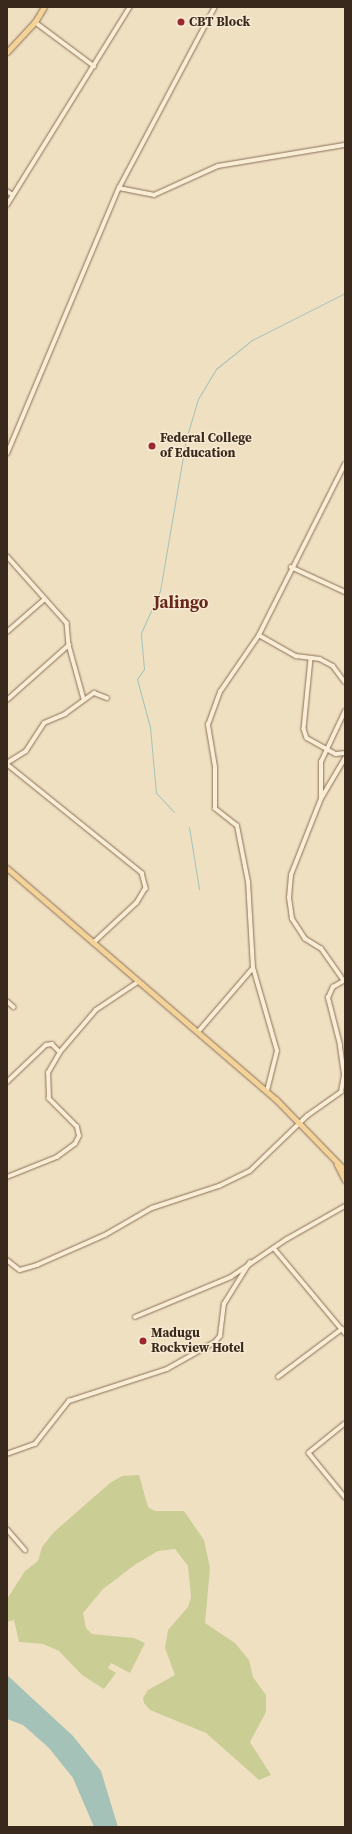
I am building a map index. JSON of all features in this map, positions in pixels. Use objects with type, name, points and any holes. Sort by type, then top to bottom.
[{"type":"main road","points":[[7,52],[35,22],[44,7]]},
{"type":"main road","points":[[7,868],[138,982],[267,1091],[300,1122],[338,1163],[344,1171],[345,1180]]},
{"type":"main road","points":[[338,1163],[345,1163]]},
{"type":"street","points":[[7,205],[130,7]]},
{"type":"street","points":[[7,454],[119,188],[215,7]]},
{"type":"street","points":[[35,22],[94,66]]},
{"type":"street","points":[[119,188],[154,195],[218,166],[345,145]]},
{"type":"street","points":[[7,191],[13,194]]},
{"type":"street","points":[[267,1091],[277,1051],[253,968],[242,852],[237,826],[215,809],[215,767],[208,725],[220,692],[259,634],[291,567],[345,464]]},
{"type":"street","points":[[7,556],[9,561],[67,623],[69,645],[84,699]]},
{"type":"street","points":[[291,567],[345,592]]},
{"type":"street","points":[[7,632],[45,599]]},
{"type":"street","points":[[259,634],[282,650],[311,659],[320,659],[333,666],[345,682]]},
{"type":"street","points":[[7,700],[69,645]]},
{"type":"street","points":[[311,659],[304,729],[307,738],[326,749],[345,753]]},
{"type":"street","points":[[94,943],[137,903],[146,888],[142,873],[7,764],[26,751],[44,723],[65,714],[94,693],[107,698]]},
{"type":"street","points":[[321,799],[321,762],[345,711]]},
{"type":"street","points":[[7,1260],[20,1270],[37,1265],[105,1236],[152,1208],[241,1177],[300,1122],[341,1092],[344,1075],[328,998],[332,987],[344,980],[331,962],[305,939],[292,919],[289,898],[291,875],[321,799],[345,758]]},
{"type":"street","points":[[198,1032],[253,968]]},
{"type":"street","points":[[7,1177],[57,1157],[68,1151],[79,1136],[77,1127],[49,1099],[48,1073],[60,1052],[96,1010],[138,982]]},
{"type":"street","points":[[7,1001],[14,1007]]},
{"type":"street","points":[[7,1082],[46,1045],[52,1044],[60,1052]]},
{"type":"street","points":[[135,1317],[231,1278],[250,1262],[345,1206]]},
{"type":"street","points":[[274,1248],[345,1333]]},
{"type":"street","points":[[7,1454],[34,1444],[62,1408],[75,1398],[167,1369],[215,1342],[220,1336],[224,1304],[250,1262]]},
{"type":"street","points":[[278,1377],[342,1329]]},
{"type":"street","points":[[345,1424],[309,1453],[345,1497]]},
{"type":"street","points":[[7,1529],[25,1550]]},
{"type":"green space","points":[[139,1475],[148,1507],[155,1511],[184,1511],[204,1540],[210,1568],[205,1623],[235,1643],[249,1660],[253,1677],[266,1695],[266,1712],[250,1742],[271,1775],[259,1780],[206,1733],[150,1710],[144,1703],[143,1698],[148,1690],[175,1675],[165,1648],[168,1630],[188,1607],[191,1597],[188,1566],[175,1549],[158,1551],[136,1564],[103,1589],[83,1613],[86,1628],[92,1634],[134,1638],[145,1643],[130,1673],[111,1663],[108,1668],[116,1673],[104,1689],[82,1675],[59,1651],[43,1644],[19,1642],[14,1620],[7,1622],[7,1599],[25,1571],[38,1561],[42,1547],[54,1532],[110,1483],[122,1476]]},
{"type":"water","points":[[7,1675],[73,1736],[101,1771],[118,1827],[94,1827],[73,1778],[49,1748],[23,1725],[7,1719]]},
{"type":"waterway","points":[[174,812],[156,793],[150,727],[137,679],[144,669],[141,633],[160,591],[186,439],[198,399],[216,369],[252,340],[345,293]]},
{"type":"waterway","points":[[189,827],[199,889]]},
{"type":"place","name":"CBT Block","points":[[181,22]]},
{"type":"place","name":"Federal College of Education","points":[[152,446]]},
{"type":"place","name":"Madugu Rockview Hotel","points":[[143,1341]]},
{"type":"district","name":"Jalingo","points":[[181,603]]}]
